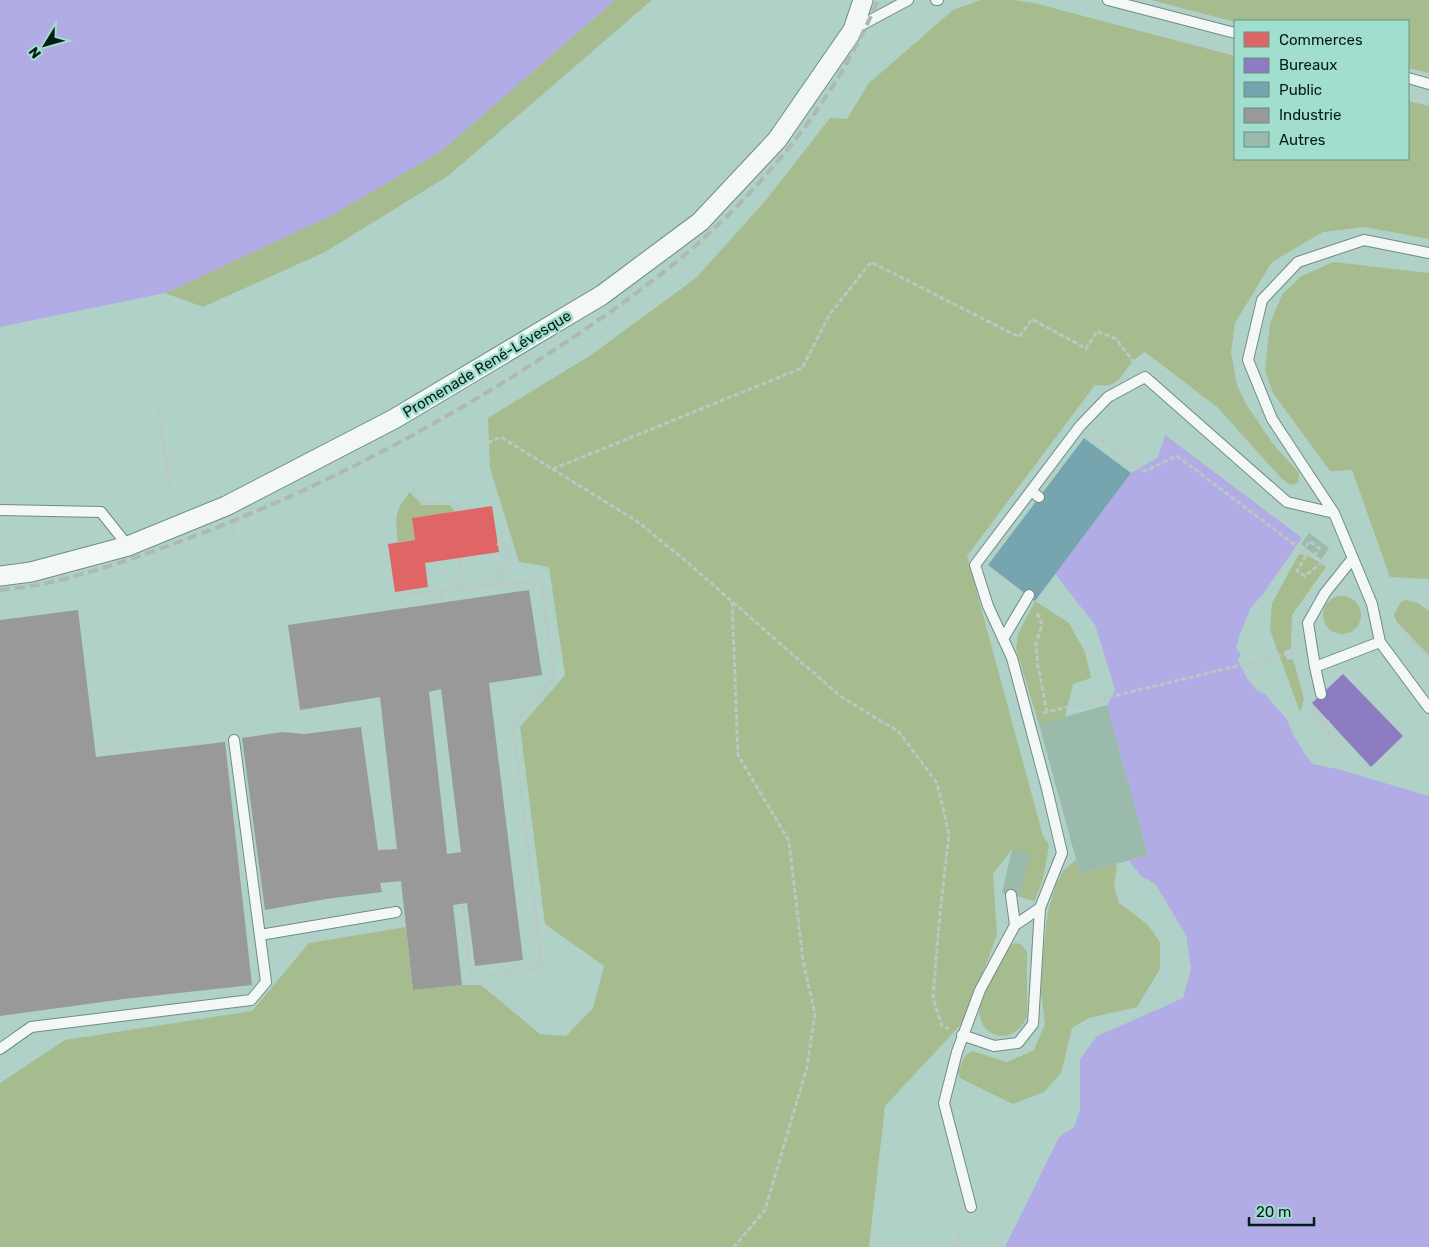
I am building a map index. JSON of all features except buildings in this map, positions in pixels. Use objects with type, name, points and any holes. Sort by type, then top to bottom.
[{"type":"street","name":"Promenade René-Lévesque","points":[[0,576],[30,572],[128,546],[226,506],[394,420],[602,295],[700,222],[777,140],[853,30],[863,0]]},
{"type":"lane","points":[[853,30],[908,0]]},
{"type":"lane","points":[[1108,0],[1234,33]]},
{"type":"lane","points":[[1409,78],[1429,84]]},
{"type":"lane","points":[[1429,253],[1364,240],[1298,262],[1262,300],[1248,360],[1272,419],[1334,513],[1372,604],[1380,642],[1429,708]]},
{"type":"lane","points":[[962,1035],[994,1046],[1018,1042],[1033,1024],[1040,908],[1062,853],[1012,658],[988,606],[975,565],[1035,494],[1080,426],[1108,397],[1145,377],[1287,502],[1334,513]]},
{"type":"lane","points":[[0,510],[101,512],[128,546]]},
{"type":"lane","points":[[1322,694],[1308,623],[1325,593],[1353,558]]},
{"type":"lane","points":[[1003,639],[1029,595]]},
{"type":"lane","points":[[1315,666],[1380,642]]},
{"type":"lane","points":[[0,1049],[31,1027],[251,1000],[266,982],[234,740]]},
{"type":"lane","points":[[1013,899],[1016,925]]},
{"type":"lane","points":[[971,1207],[944,1103],[962,1035],[980,990],[1016,925],[1040,908]]},
{"type":"lane","points":[[260,935],[396,912]]},
{"type":"path","points":[[553,470],[802,368],[830,314],[871,262],[1019,337],[1032,319],[1086,349],[1097,331],[1116,339],[1133,361]]},
{"type":"path","points":[[158,408],[171,493]]},
{"type":"path","points":[[1089,431],[1145,471],[1177,456],[1307,554],[1297,571],[1305,576],[1322,563],[1334,547]]},
{"type":"path","points":[[481,446],[501,437],[638,522],[687,562],[840,696],[899,732],[937,783],[949,834],[933,998],[942,1026],[962,1035]]},
{"type":"path","points":[[1112,459],[1118,451]]},
{"type":"path","points":[[413,488],[419,499],[426,503],[447,501],[456,504],[459,511]]},
{"type":"path","points":[[231,522],[236,542]]},
{"type":"path","points":[[1314,556],[1319,548],[1310,541],[1304,549],[1322,563]]},
{"type":"path","points":[[497,544],[508,546],[508,554],[499,571],[497,584]]},
{"type":"path","points":[[458,589],[462,576],[460,558]]},
{"type":"path","points":[[404,595],[541,580],[554,677],[513,725],[542,968],[471,976],[462,904]]},
{"type":"path","points":[[440,591],[442,603]]},
{"type":"path","points":[[732,602],[738,756],[789,841],[803,961],[816,1014],[807,1067],[765,1210],[734,1247]]},
{"type":"path","points":[[1036,610],[1042,624],[1036,644],[1038,666],[1047,712]]},
{"type":"path","points":[[1401,628],[1429,657]]},
{"type":"path","points":[[1028,716],[1295,652]]},
{"type":"path","points":[[1309,704],[1326,722],[1328,720]]},
{"type":"path","points":[[1315,712],[1316,719],[1343,748]]},
{"type":"path","points":[[96,749],[140,745]]},
{"type":"path","points":[[954,1247],[971,1207]]},
{"type":"green space","points":[[615,0],[652,0],[448,176],[325,252],[203,307],[165,293],[328,217],[440,152]]},
{"type":"green space","points":[[981,0],[1012,0],[1034,3],[1234,56],[1234,160],[1409,160],[1409,101],[1429,106],[1429,239],[1365,227],[1323,232],[1272,262],[1235,323],[1231,352],[1237,385],[1246,404],[1273,444],[1299,473],[1298,483],[1290,485],[1281,478],[1217,407],[1145,352],[1132,362],[1118,381],[1109,385],[1095,385],[967,556],[1043,836],[1049,845],[1042,881],[1034,901],[1020,897],[1029,853],[1012,849],[993,874],[997,935],[965,1020],[885,1106],[869,1247],[0,1247],[0,1083],[65,1040],[252,1011],[309,943],[406,927],[413,990],[481,985],[540,1034],[566,1036],[593,1008],[604,966],[545,924],[520,727],[565,675],[549,567],[519,562],[490,468],[488,418],[591,355],[696,278],[766,200],[830,118],[847,119],[868,84],[953,10]]},
{"type":"green space","points":[[1151,0],[1429,0],[1429,73],[1409,68],[1409,20],[1234,20],[1234,22]]},
{"type":"green space","points":[[1333,262],[1429,273],[1429,579],[1390,577],[1352,470],[1330,471],[1273,393],[1265,370],[1270,323],[1282,295],[1300,277]]},
{"type":"green space","points":[[410,492],[422,505],[450,505],[455,512],[412,518],[415,540],[398,542],[396,527],[398,510]]},
{"type":"green space","points":[[1299,554],[1309,556],[1326,567],[1292,615],[1291,649],[1284,651],[1287,660],[1293,659],[1304,699],[1300,712],[1270,630],[1272,603]]},
{"type":"green space","points":[[1342,596],[1355,602],[1361,615],[1355,628],[1342,634],[1329,628],[1323,615],[1329,602]]},
{"type":"green space","points":[[1406,600],[1418,603],[1429,611],[1429,656],[1396,621],[1394,614],[1401,602]]},
{"type":"green space","points":[[1035,601],[1069,623],[1085,652],[1091,678],[1073,684],[1065,717],[1039,724],[1016,649],[1018,634]]},
{"type":"green space","points":[[1076,860],[1080,874],[1117,864],[1114,887],[1119,903],[1147,924],[1160,942],[1160,969],[1137,1007],[1089,1018],[1072,1028],[1061,1073],[1044,1092],[1013,1104],[960,1078],[958,1071],[965,1056],[972,1051],[1007,1062],[1034,1050],[1045,1024],[1041,993],[1048,911],[1056,885],[1063,871]]},
{"type":"green space","points":[[1015,943],[1021,944],[1027,952],[1027,1016],[1014,1033],[1005,1036],[996,1035],[983,1024],[980,1015],[980,1003],[1009,946]]},
{"type":"shaded area","points":[[0,0],[615,0],[440,152],[329,217],[165,293],[0,327]]},
{"type":"shaded area","points":[[1165,435],[1302,538],[1264,593],[1251,608],[1238,639],[1239,644],[1236,647],[1241,655],[1238,661],[1257,690],[1265,694],[1286,718],[1295,738],[1313,764],[1338,769],[1429,796],[1429,1247],[1005,1247],[1059,1137],[1074,1127],[1080,1109],[1080,1059],[1097,1036],[1183,998],[1191,968],[1186,935],[1155,884],[1141,876],[1129,861],[1148,855],[1107,705],[1115,690],[1095,625],[1055,574],[1131,473],[1158,457]]},
{"type":"pier","points":[[1302,538],[1301,544],[1266,595],[1253,610],[1239,647],[1244,655],[1241,660],[1250,678],[1258,688],[1267,693],[1288,717],[1306,752],[1315,761],[1339,766],[1429,793],[1429,796],[1338,769],[1313,764],[1304,753],[1286,718],[1265,694],[1257,690],[1248,680],[1238,660],[1241,655],[1236,647],[1251,608],[1264,593]]},
{"type":"pier","points":[[1055,574],[1095,625],[1115,690],[1105,706],[1112,690],[1093,626],[1054,576]]},
{"type":"pier","points":[[1126,861],[1129,861],[1141,876],[1155,884],[1186,935],[1191,968],[1183,998],[1097,1036],[1080,1059],[1080,1109],[1074,1127],[1059,1137],[1015,1226],[1013,1225],[1057,1136],[1072,1125],[1077,1109],[1078,1057],[1096,1034],[1181,996],[1189,968],[1184,936],[1153,886],[1139,878]]},
{"type":"railway","points":[[0,590],[43,584],[123,562],[246,516],[336,475],[424,429],[509,379],[577,335],[679,260],[726,218],[768,173],[822,103],[852,53],[878,0]]}]
